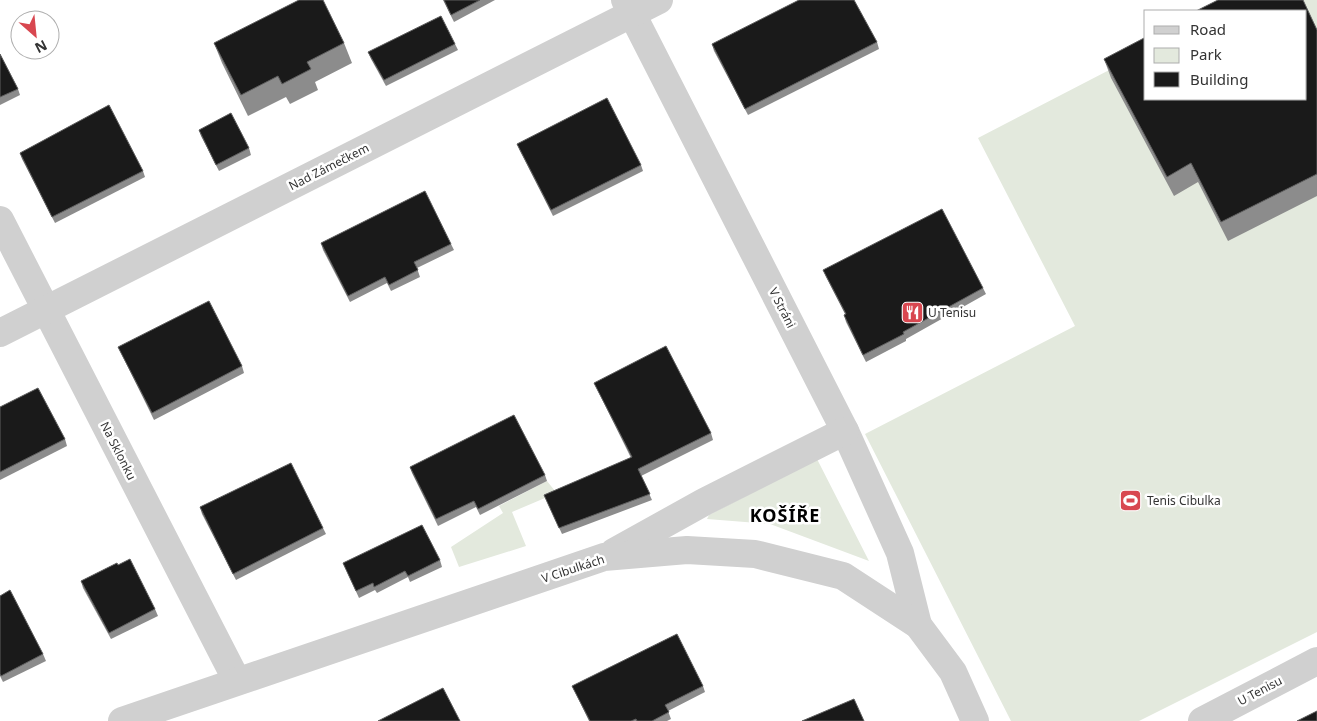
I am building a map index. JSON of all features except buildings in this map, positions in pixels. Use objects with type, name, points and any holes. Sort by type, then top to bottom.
[{"type":"street","name":"Nad Zámečkem","points":[[0,333],[629,7],[658,0]]},
{"type":"street","name":"V Stráni","points":[[629,7],[845,431],[900,553],[918,625]]},
{"type":"street","name":"Na Sklonku","points":[[0,220],[237,681]]},
{"type":"street","points":[[604,558],[704,502],[845,431]]},
{"type":"street","name":"V Cibulkách","points":[[122,721],[604,558],[687,550],[754,554],[843,576],[918,625],[953,672],[975,721]]},
{"type":"street","name":"U Tenisu","points":[[1202,721],[1317,661]]},
{"type":"green space","points":[[1246,0],[1317,0],[1317,632],[1139,721],[1011,721],[865,434],[1075,326],[978,138],[1144,52],[1144,100],[1307,100],[1307,10]]},
{"type":"green space","points":[[817,459],[869,561],[770,524],[707,519],[709,515]]},
{"type":"green space","points":[[547,481],[559,496],[547,502],[545,498],[512,512],[526,546],[459,567],[451,547],[503,513],[499,506]]},
{"type":"place","name":"U Tenisu","points":[[912,313]]},
{"type":"place","name":"Tenis Cibulka","points":[[1131,501]]},
{"type":"district","name":"KOŠÍŘE","points":[[785,516]]}]
